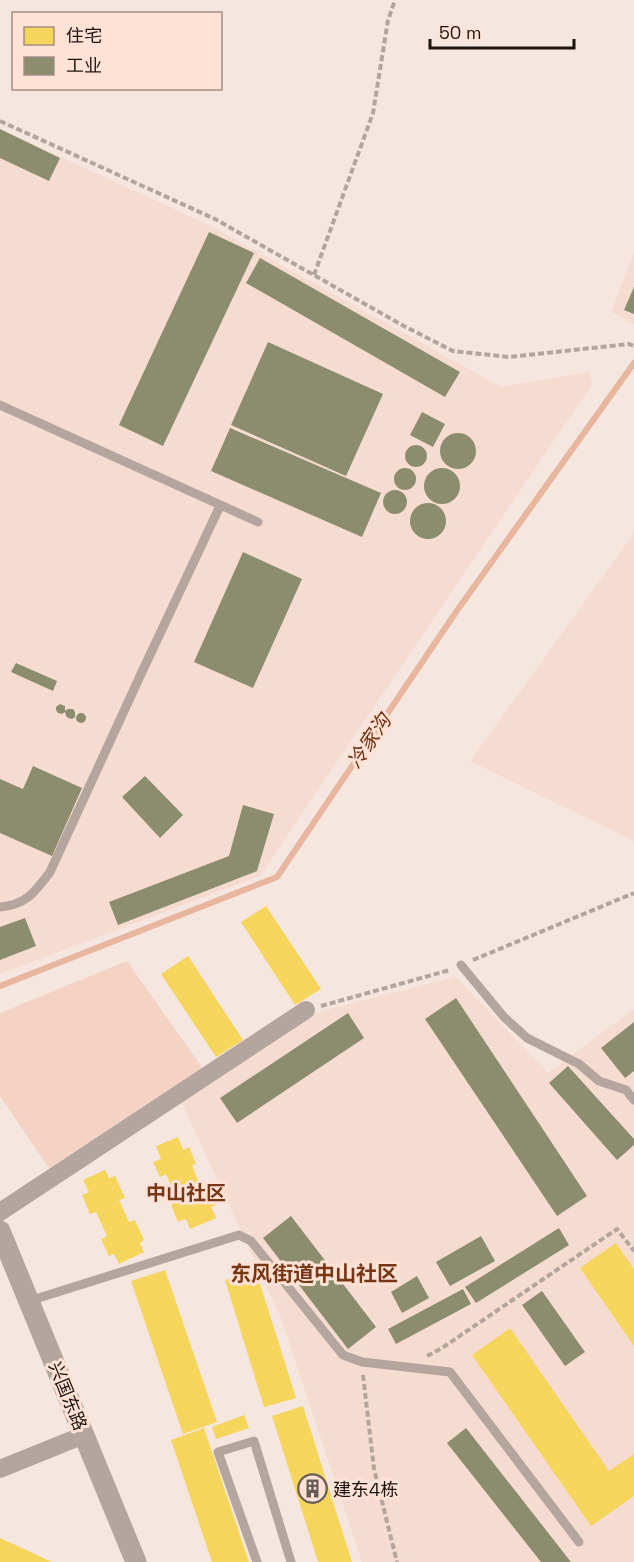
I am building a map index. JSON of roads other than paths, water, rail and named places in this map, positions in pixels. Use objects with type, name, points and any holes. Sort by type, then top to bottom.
[{"type":"street","points":[[0,1212],[306,1010]]},
{"type":"street","name":"兴国东路","points":[[0,1231],[136,1562]]},
{"type":"street","points":[[0,1469],[84,1435]]},
{"type":"lane","points":[[0,405],[258,522]]},
{"type":"lane","points":[[0,907],[12,906],[33,895],[50,872],[220,506]]},
{"type":"lane","points":[[461,965],[504,1017],[527,1038],[579,1064],[598,1081],[626,1090],[634,1100]]},
{"type":"lane","points":[[29,1301],[239,1235],[251,1241],[343,1355],[362,1362],[450,1372],[579,1542]]},
{"type":"lane","points":[[257,1562],[218,1452],[254,1441],[291,1562]]},
{"type":"waterway","name":"冷家沟","points":[[0,986],[277,877],[456,612],[634,363]]},
{"type":"place","name":"建东4栋","points":[[312,1489]]},
{"type":"district","name":"中山社区","points":[[186,1193]]},
{"type":"district","name":"东风街道中山社区","points":[[314,1273]]}]
